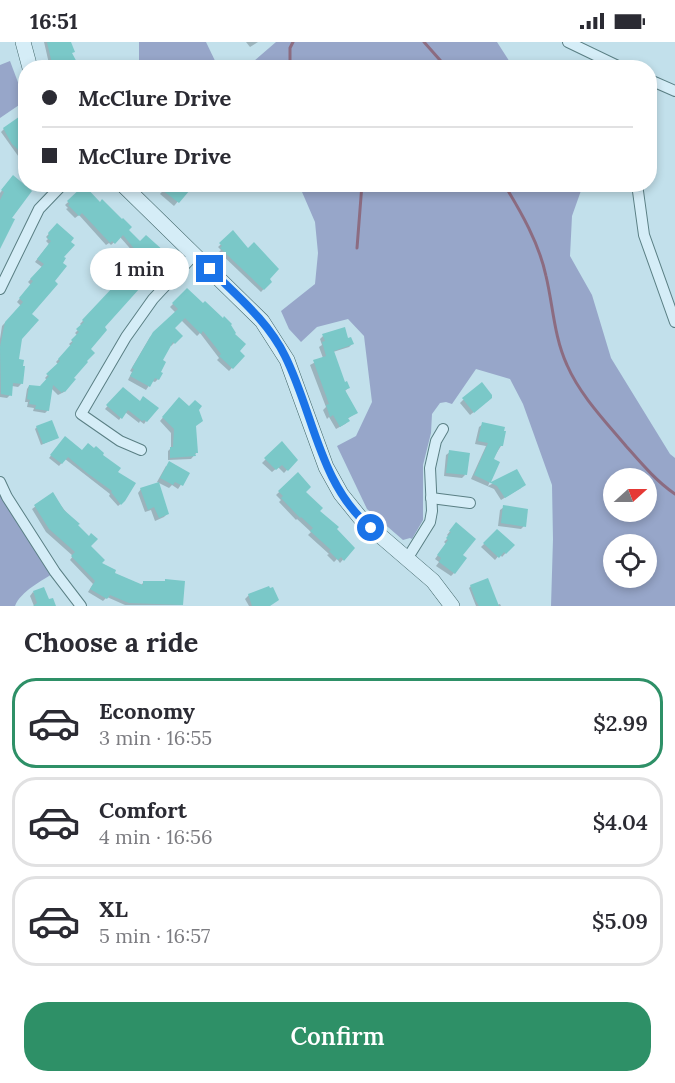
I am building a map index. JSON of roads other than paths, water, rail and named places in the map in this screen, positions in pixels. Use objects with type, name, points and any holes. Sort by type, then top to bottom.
[{"type":"street","points":[[23,42],[28,60]]},
{"type":"street","points":[[568,42],[605,60]]},
{"type":"street","points":[[657,84],[675,91]]},
{"type":"street","points":[[0,289],[39,209],[55,192]]},
{"type":"street","points":[[130,192],[255,314],[272,335],[290,366],[326,467],[336,485],[358,516],[433,581],[452,606]]},
{"type":"street","points":[[638,192],[644,234],[675,322]]},
{"type":"street","points":[[141,450],[120,441],[81,414],[126,337],[153,299],[194,255]]},
{"type":"street","points":[[407,559],[430,522],[430,468],[432,454],[443,429]]},
{"type":"street","points":[[0,482],[7,497],[55,572],[81,606]]},
{"type":"street","points":[[431,498],[470,503]]},
{"type":"waterway","points":[[290,60],[290,48],[293,42]]},
{"type":"waterway","points":[[424,42],[440,60]]},
{"type":"waterway","points":[[357,248],[361,192]]},
{"type":"waterway","points":[[509,192],[539,252],[559,343],[572,376],[626,446],[655,478],[675,494]]}]
